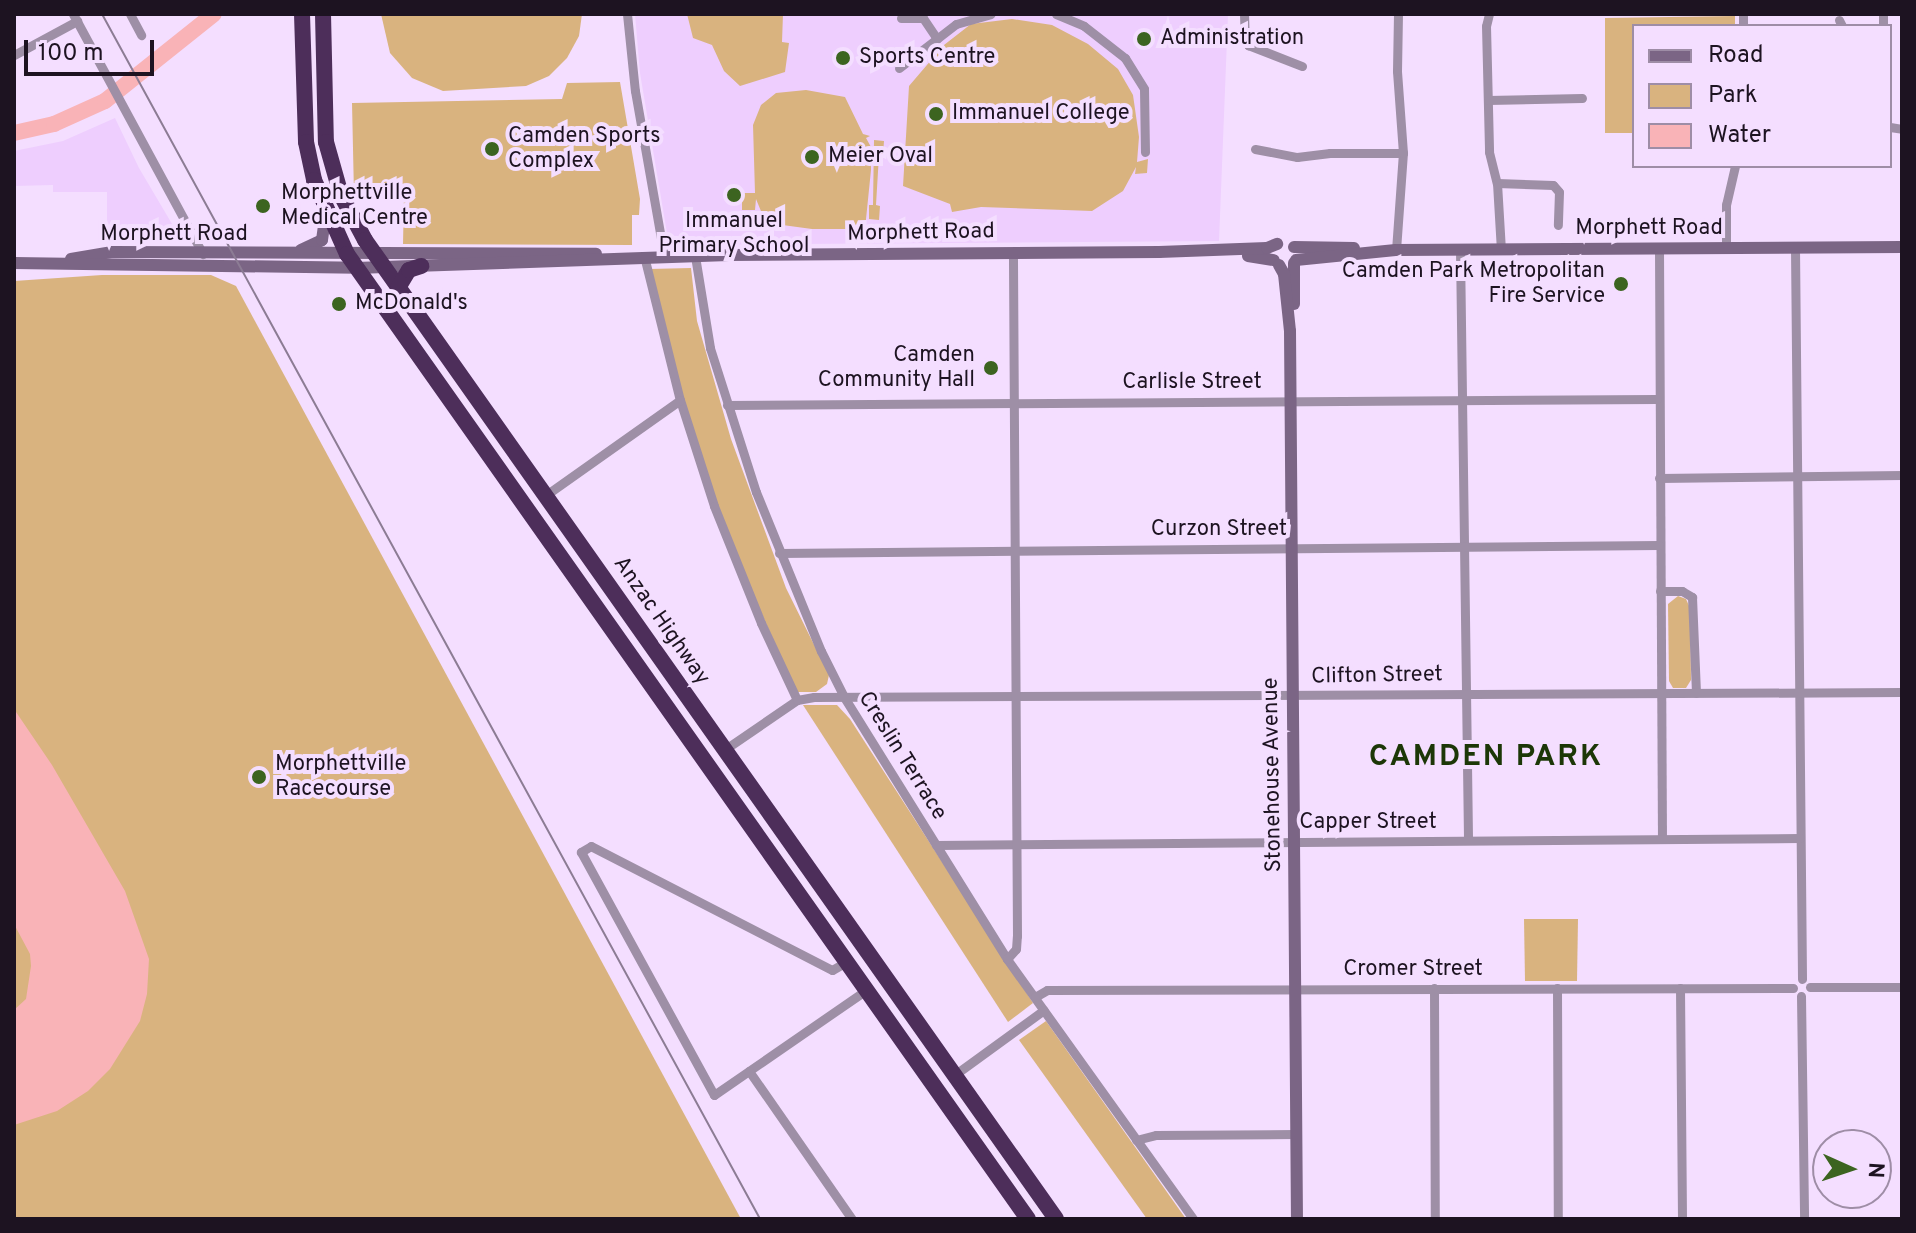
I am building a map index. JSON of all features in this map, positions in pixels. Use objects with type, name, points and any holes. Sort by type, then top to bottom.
[{"type":"highway","name":"Anzac Highway","points":[[302,14],[306,142],[326,213],[352,261],[748,818],[1028,1219]]},
{"type":"highway","name":"Anzac Highway","points":[[323,14],[326,142],[341,195],[379,260],[1056,1219]]},
{"type":"highway","points":[[303,75],[323,73]]},
{"type":"highway","points":[[398,288],[409,270],[421,266]]},
{"type":"highway","points":[[562,559],[573,547],[570,530]]},
{"type":"highway","points":[[590,597],[584,575],[588,569],[597,569]]},
{"type":"highway","points":[[748,818],[755,810],[752,790]]},
{"type":"highway","points":[[760,836],[759,826],[771,817]]},
{"type":"highway","points":[[895,1029],[906,1021],[903,1005]]},
{"type":"highway","points":[[908,1048],[910,1036],[921,1030]]},
{"type":"street","points":[[130,14],[141,35]]},
{"type":"street","points":[[627,14],[635,91],[664,256]]},
{"type":"street","points":[[899,68],[956,24],[991,14]]},
{"type":"street","points":[[1056,14],[1084,26],[1125,58],[1144,89],[1145,152]]},
{"type":"street","points":[[1244,14],[1248,45],[1302,66]]},
{"type":"street","points":[[1396,250],[1403,153],[1397,71],[1398,14]]},
{"type":"street","points":[[1489,14],[1486,26],[1489,152],[1497,183],[1501,250]]},
{"type":"street","points":[[14,55],[75,18],[203,254]]},
{"type":"street","points":[[901,18],[923,18],[937,39]]},
{"type":"street","points":[[1488,100],[1582,98]]},
{"type":"street","points":[[1255,149],[1297,157],[1330,153],[1403,153]]},
{"type":"street","points":[[1726,249],[1726,205],[1735,168]]},
{"type":"street","points":[[1497,183],[1553,185],[1559,192],[1558,225]]},
{"type":"street","points":[[286,255],[322,240],[326,213]]},
{"type":"street","name":"Morphett Road","points":[[379,260],[421,266],[642,256],[1201,251],[1267,248],[1286,242],[1295,256]]},
{"type":"street","points":[[1276,263],[1273,253],[1277,244]]},
{"type":"street","name":"Morphett Road","points":[[1201,251],[1276,263],[1295,256],[1396,250],[1902,247]]},
{"type":"street","points":[[1795,248],[1802,979],[1810,987],[1902,987]]},
{"type":"street","points":[[1460,250],[1468,840]]},
{"type":"street","points":[[1659,250],[1657,399],[1662,839]]},
{"type":"street","name":"Morphett Road","points":[[14,263],[352,261],[563,251],[642,256]]},
{"type":"street","name":"Morphett Road","points":[[44,263],[112,252],[286,255],[352,261]]},
{"type":"street","points":[[1007,959],[1016,949],[1017,936],[1013,252]]},
{"type":"street","points":[[642,256],[680,400],[727,541],[797,700],[724,750]]},
{"type":"street","name":"Creslin Terrace","points":[[695,256],[702,314],[727,405],[779,553],[844,697],[1007,959],[1193,1219]]},
{"type":"street","name":"Stonehouse Avenue","points":[[1295,256],[1290,331],[1290,401],[1297,1219]]},
{"type":"street","name":"Stonehouse Avenue","points":[[1276,263],[1284,274],[1290,331]]},
{"type":"street","name":"Carlisle Street","points":[[727,405],[1657,399]]},
{"type":"street","points":[[546,495],[680,400]]},
{"type":"street","points":[[1659,478],[1902,475]]},
{"type":"street","name":"Curzon Street","points":[[779,553],[1659,545]]},
{"type":"street","points":[[1660,591],[1682,591],[1692,597],[1696,693]]},
{"type":"street","name":"Clifton Street","points":[[797,700],[844,697],[1466,693],[1801,695],[1902,692]]},
{"type":"street","name":"Capper Street","points":[[936,845],[1800,838]]},
{"type":"street","points":[[846,962],[832,970],[591,846],[581,852],[714,1095],[866,990]]},
{"type":"street","points":[[1802,979],[1795,982],[1793,988],[1801,996],[1804,1219]]},
{"type":"street","points":[[1801,996],[1810,987]]},
{"type":"street","points":[[1434,988],[1435,1219]]},
{"type":"street","points":[[1557,988],[1558,1219]]},
{"type":"street","points":[[1680,988],[1682,1219]]},
{"type":"street","name":"Cromer Street","points":[[1035,997],[1047,990],[1793,988]]},
{"type":"street","points":[[953,1076],[1044,1010]]},
{"type":"street","points":[[749,1071],[852,1219]]},
{"type":"street","points":[[1136,1140],[1156,1135],[1296,1134]]},
{"type":"shaded area","name":"Immanuel College","points":[[635,14],[1228,14],[1219,241],[669,245],[640,73]]},
{"type":"shaded area","points":[[115,118],[139,168],[175,229],[107,231],[107,192],[53,192],[53,185],[14,186],[14,151],[63,141]]},
{"type":"green space","points":[[381,14],[582,14],[579,36],[567,58],[549,76],[526,86],[443,91],[412,78],[390,53]]},
{"type":"green space","points":[[687,14],[783,14],[782,42],[789,43],[785,72],[740,86],[724,71],[712,45],[693,38]]},
{"type":"green space","points":[[1735,16],[1735,24],[1632,24],[1632,133],[1605,133],[1605,18]]},
{"type":"green space","points":[[1012,19],[1052,25],[1088,44],[1118,69],[1133,95],[1139,137],[1137,162],[1148,159],[1147,173],[1135,174],[1136,167],[1123,191],[1092,211],[981,207],[952,212],[950,204],[903,186],[909,86],[944,45],[971,24]]},
{"type":"green space","name":"Camden Sports Complex","points":[[620,82],[640,199],[639,215],[632,215],[632,245],[403,244],[404,194],[354,195],[352,103],[562,99],[567,83]]},
{"type":"green space","name":"Meier Oval","points":[[806,90],[845,97],[863,134],[870,136],[866,138],[871,147],[871,170],[865,229],[812,229],[775,224],[763,216],[756,199],[755,210],[742,210],[742,193],[755,193],[753,125],[761,105],[776,93]]},
{"type":"green space","points":[[874,140],[884,141],[883,155],[879,155],[876,205],[880,206],[879,220],[869,219],[869,205],[873,205]]},
{"type":"green space","points":[[691,268],[697,321],[731,439],[786,588],[829,675],[827,684],[816,692],[796,692],[723,525],[683,398],[649,269]]},
{"type":"green space","name":"Morphettville Racecourse","points":[[102,275],[211,275],[236,286],[741,1219],[14,1219],[14,281]]},
{"type":"green space","points":[[1678,596],[1686,599],[1690,608],[1691,680],[1686,688],[1673,688],[1669,681],[1668,604]]},
{"type":"green space","points":[[803,705],[837,705],[850,719],[1033,1003],[1008,1022]]},
{"type":"green space","points":[[1524,919],[1578,919],[1577,981],[1525,981]]},
{"type":"green space","points":[[1046,1021],[1186,1219],[1147,1219],[1019,1040]]},
{"type":"water","points":[[14,709],[52,765],[125,891],[149,959],[147,994],[140,1021],[110,1069],[88,1091],[57,1111],[14,1125],[14,1010],[26,999],[31,966],[30,954],[14,924]]},
{"type":"waterway","points":[[14,133],[54,124],[105,101],[214,14]]},
{"type":"tram line","points":[[102,14],[760,1219]]},
{"type":"place","name":"Administration","points":[[1144,39]]},
{"type":"place","name":"Sports Centre","points":[[843,58]]},
{"type":"place","name":"Immanuel College","points":[[936,114]]},
{"type":"place","name":"Camden Sports Complex","points":[[492,149]]},
{"type":"place","name":"Meier Oval","points":[[812,157]]},
{"type":"place","name":"Immanuel Primary School","points":[[734,195]]},
{"type":"place","name":"Morphettville Medical Centre","points":[[263,206]]},
{"type":"place","name":"Camden Park Metropolitan Fire Service","points":[[1621,284]]},
{"type":"place","name":"McDonald's","points":[[339,304]]},
{"type":"place","name":"Camden Community Hall","points":[[991,368]]},
{"type":"place","name":"Morphettville Racecourse","points":[[259,777]]},
{"type":"district","name":"CAMDEN PARK","points":[[1486,758]]}]
